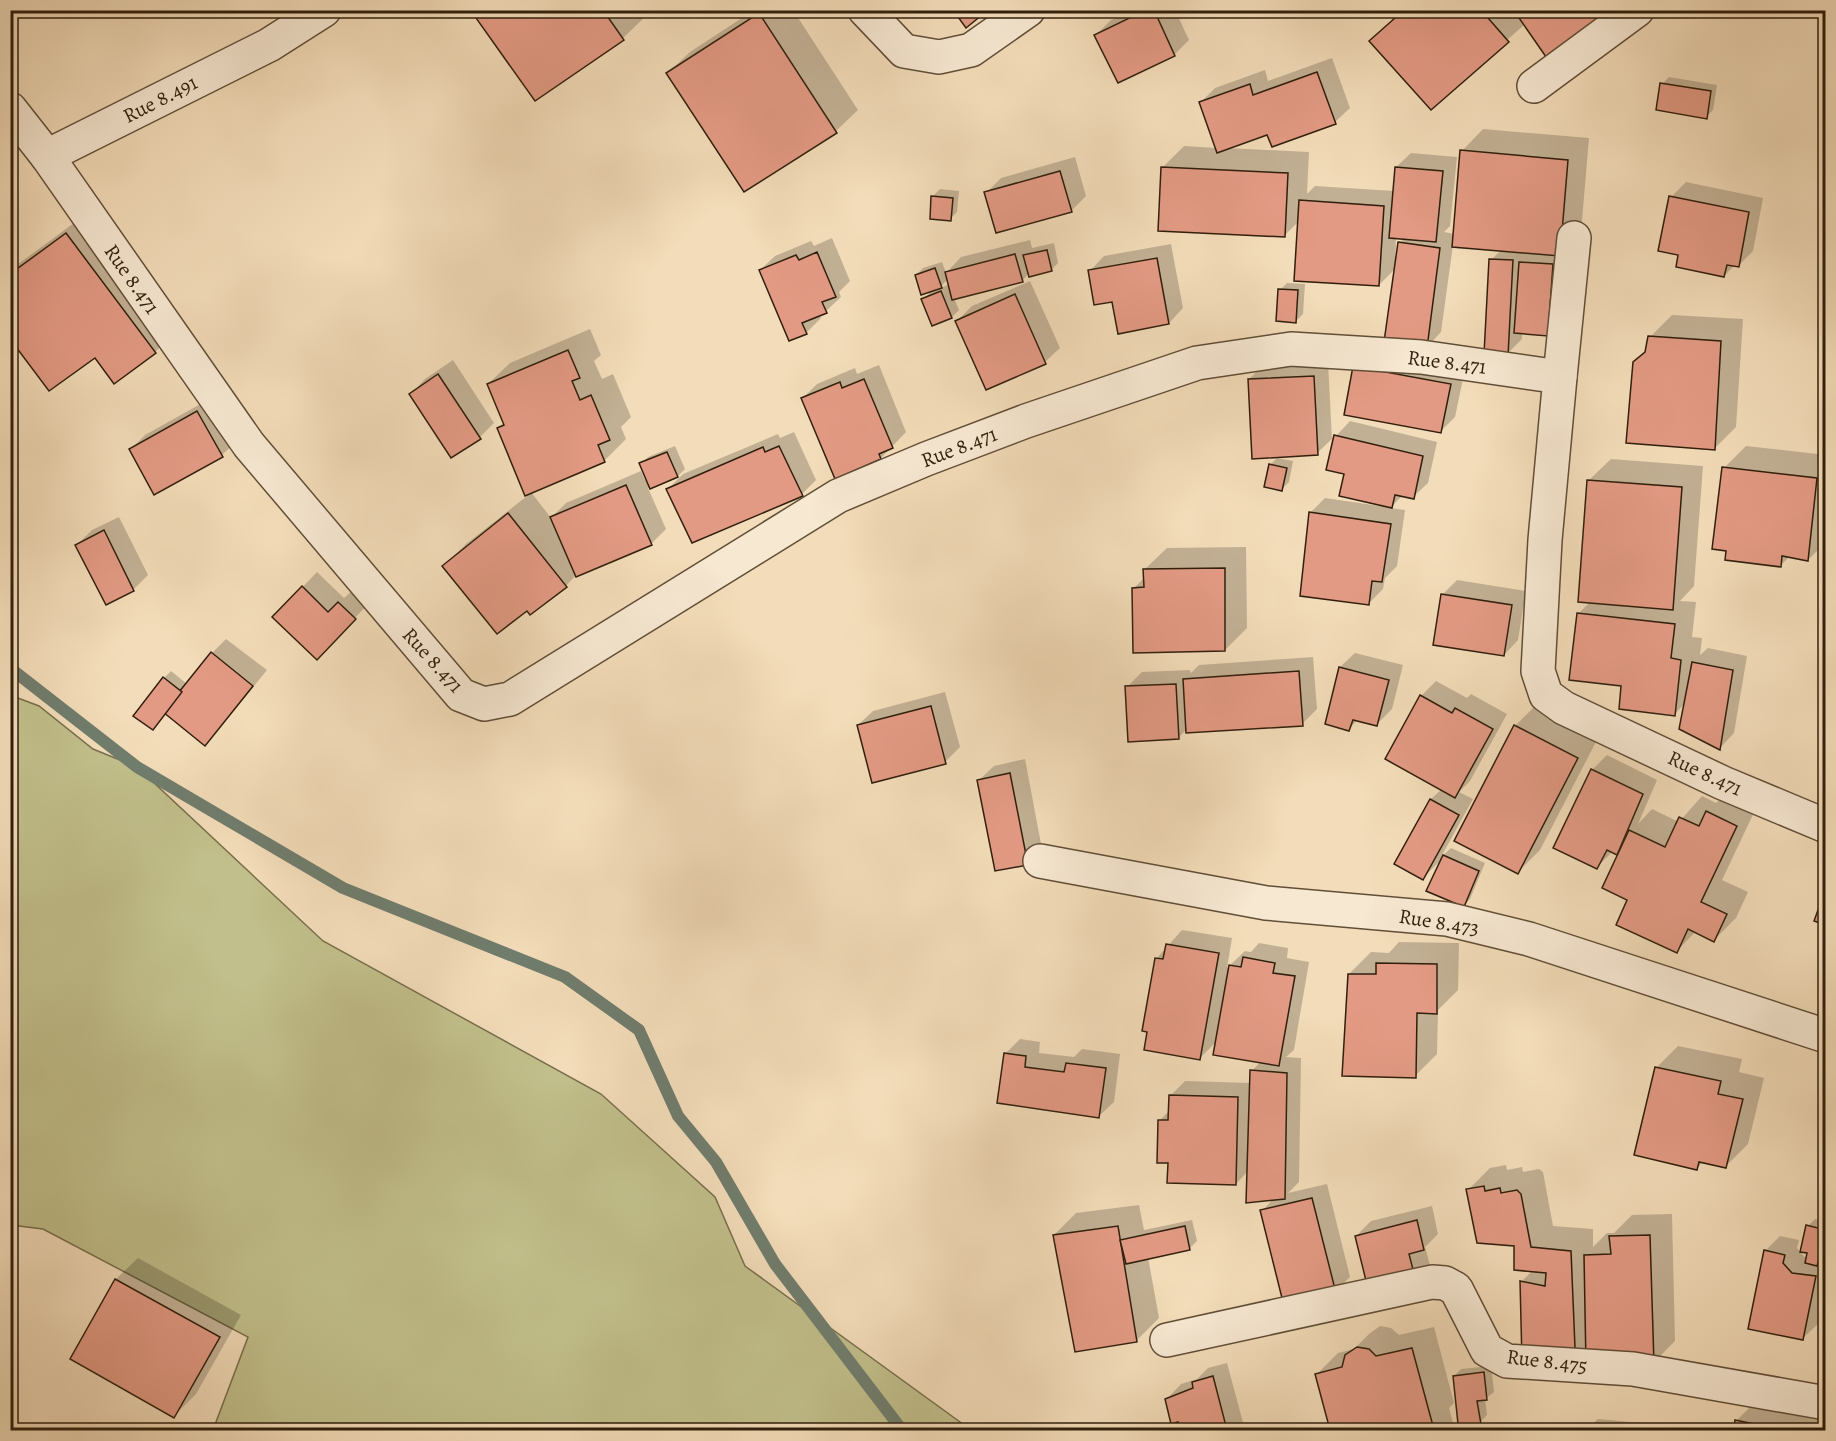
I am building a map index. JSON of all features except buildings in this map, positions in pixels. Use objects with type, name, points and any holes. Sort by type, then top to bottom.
[{"type":"street","name":"Rue 8.491","points":[[47,156],[268,45],[324,10]]},
{"type":"street","points":[[865,10],[904,51],[939,57],[971,50],[1028,10]]},
{"type":"street","points":[[1534,86],[1638,10]]},
{"type":"street","points":[[10,109],[47,156]]},
{"type":"street","name":"Rue 8.471","points":[[47,156],[249,445],[461,695],[484,704],[510,699],[838,496],[926,459],[1014,426],[1197,363],[1291,349],[1421,357],[1560,377],[1545,540],[1538,671],[1546,695],[1564,708],[1723,783],[1826,826]]},
{"type":"street","points":[[1560,377],[1574,238]]},
{"type":"street","name":"Rue 8.473","points":[[1040,861],[1266,903],[1447,919],[1529,939],[1826,1036]]},
{"type":"street","name":"Rue 8.475","points":[[1167,1340],[1432,1282],[1445,1283],[1456,1289],[1487,1350],[1507,1361],[1633,1369],[1826,1403]]},
{"type":"shaded area","points":[[10,695],[39,706],[93,749],[137,767],[323,941],[601,1094],[715,1197],[745,1266],[971,1430],[213,1430],[248,1337],[43,1229],[11,1225]]},
{"type":"waterway","points":[[10,668],[137,767],[343,888],[565,977],[639,1030],[678,1116],[716,1162],[775,1264],[902,1430]]}]
